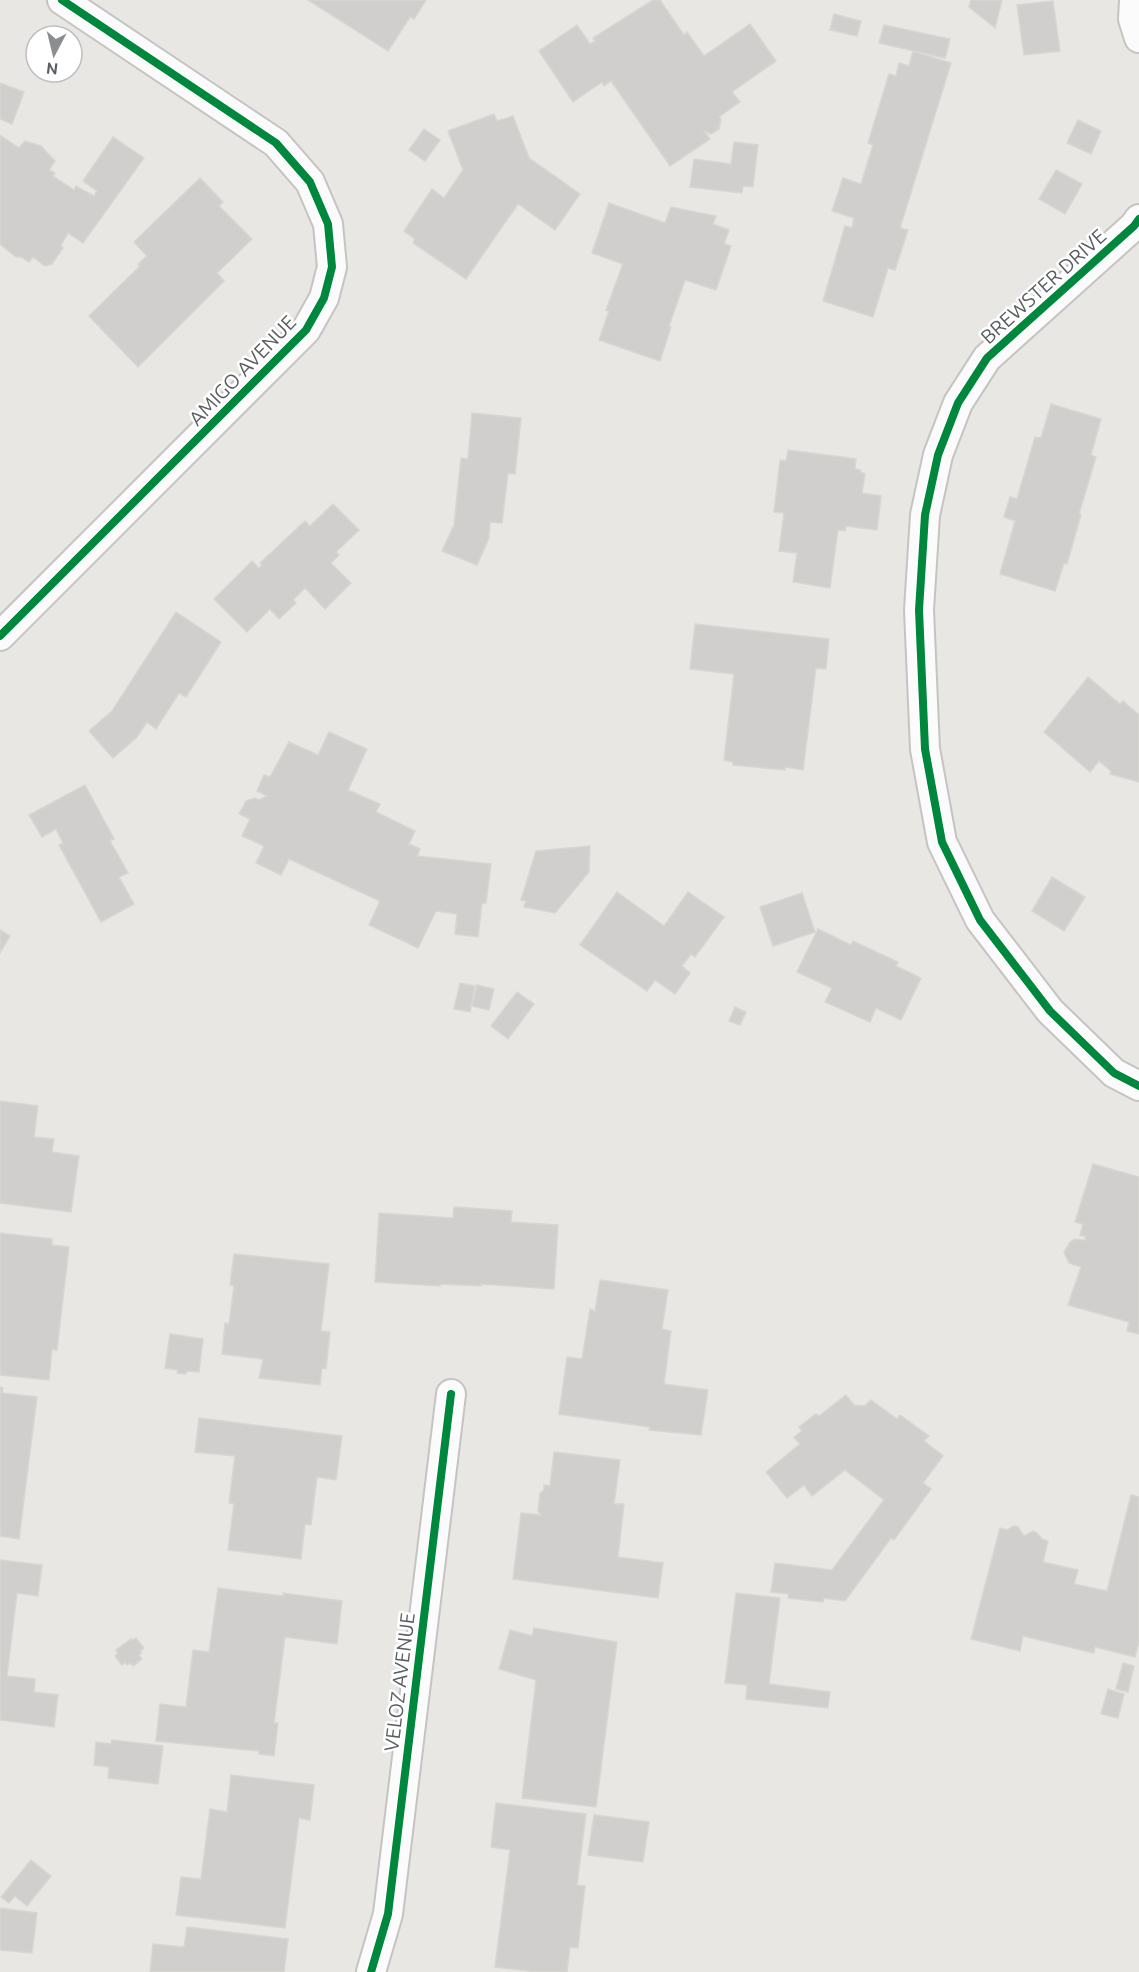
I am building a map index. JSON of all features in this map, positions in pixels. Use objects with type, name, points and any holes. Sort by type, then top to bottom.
[{"type":"street","name":"AMIGO AVENUE","points":[[0,636],[306,330],[324,297],[332,267],[328,224],[310,182],[276,143],[62,0]]},
{"type":"street","points":[[1134,0],[1133,19],[1139,38]]},
{"type":"street","name":"BREWSTER DRIVE","points":[[1139,219],[987,358],[958,403],[938,455],[925,515],[919,610],[925,749],[942,842],[980,920],[1050,1011],[1114,1073],[1139,1086]]},
{"type":"street","name":"VELOZ AVENUE","points":[[371,1972],[388,1914],[451,1394]]},
{"type":"building","points":[[308,0],[426,0],[414,19],[410,17],[388,51]]},
{"type":"building","points":[[653,0],[660,0],[684,35],[687,32],[704,56],[750,24],[776,61],[732,92],[740,102],[719,117],[721,119],[719,129],[711,134],[704,131],[710,139],[670,166],[611,81],[604,86],[602,82],[573,102],[539,51],[577,25],[590,44],[595,41],[593,38]]},
{"type":"building","points":[[971,0],[1002,0],[995,28],[969,7]]},
{"type":"building","points":[[1053,1],[1060,51],[1024,55],[1017,5]]},
{"type":"building","points":[[834,14],[861,21],[857,36],[830,30]]},
{"type":"building","points":[[884,25],[950,39],[945,58],[879,43]]},
{"type":"building","points":[[913,51],[951,63],[900,228],[908,230],[895,270],[888,268],[873,317],[823,301],[845,226],[852,228],[854,218],[832,211],[843,178],[861,184],[873,145],[868,143],[889,74],[896,76],[899,63],[909,66]]},
{"type":"building","points":[[0,83],[24,92],[12,124],[0,119]]},
{"type":"building","points":[[494,114],[497,121],[513,116],[529,158],[580,194],[555,230],[518,204],[466,279],[413,243],[415,239],[404,231],[432,189],[444,198],[463,170],[448,131]]},
{"type":"building","points":[[1078,120],[1101,131],[1091,154],[1067,143]]},
{"type":"building","points":[[424,129],[440,140],[425,161],[409,150]]},
{"type":"building","points":[[0,135],[19,148],[25,141],[41,146],[55,161],[49,170],[55,173],[53,176],[74,190],[76,186],[94,196],[97,191],[83,181],[113,137],[144,158],[83,243],[68,233],[61,245],[63,248],[52,264],[45,266],[33,257],[29,262],[16,257],[0,244]]},
{"type":"building","points":[[734,142],[758,145],[753,187],[743,186],[742,193],[690,187],[694,159],[731,164]]},
{"type":"building","points":[[1056,170],[1082,184],[1065,214],[1039,199]]},
{"type":"building","points":[[200,178],[223,202],[219,206],[252,239],[217,273],[224,281],[138,367],[89,316],[140,266],[138,264],[147,256],[134,242]]},
{"type":"building","points":[[609,203],[665,223],[671,207],[716,216],[713,224],[729,230],[724,244],[731,246],[716,290],[685,280],[660,361],[599,340],[609,311],[606,310],[623,264],[592,253]]},
{"type":"building","points":[[1051,404],[1101,419],[1091,455],[1096,457],[1079,514],[1081,515],[1067,564],[1064,563],[1055,591],[1000,574],[1015,521],[1004,517],[1010,497],[1017,499],[1035,437],[1041,438]]},
{"type":"building","points":[[472,413],[521,418],[515,474],[508,473],[502,523],[490,522],[489,538],[477,565],[442,551],[454,525],[461,458],[468,459]]},
{"type":"building","points":[[788,450],[856,459],[855,469],[865,474],[862,493],[881,496],[877,530],[846,526],[845,531],[838,530],[830,588],[793,582],[797,553],[779,551],[784,513],[774,512],[780,460],[786,461]]},
{"type":"building","points":[[333,504],[359,530],[336,552],[339,555],[331,563],[351,583],[325,609],[305,588],[293,600],[296,603],[279,619],[270,609],[247,632],[214,599],[252,561],[259,568],[262,565],[260,563],[305,521],[310,526]]},
{"type":"building","points":[[176,612],[221,642],[186,697],[179,693],[156,729],[147,722],[137,737],[113,758],[89,731],[112,711]]},
{"type":"building","points":[[695,624],[829,639],[826,669],[816,668],[803,770],[733,765],[733,762],[724,760],[734,674],[690,669]]},
{"type":"building","points":[[1088,677],[1120,704],[1123,701],[1139,715],[1139,782],[1110,774],[1111,771],[1099,761],[1090,772],[1044,732]]},
{"type":"building","points":[[329,732],[367,749],[348,790],[380,804],[376,812],[415,831],[409,844],[420,849],[417,856],[491,864],[486,903],[482,903],[478,937],[455,934],[457,914],[436,911],[418,948],[369,925],[380,901],[289,859],[281,875],[256,863],[264,846],[242,836],[250,819],[239,814],[246,801],[255,798],[259,800],[267,796],[257,791],[264,775],[270,777],[289,742],[318,755]]},
{"type":"building","points":[[85,785],[114,839],[110,841],[128,873],[119,877],[134,904],[101,922],[59,845],[63,843],[56,829],[42,837],[29,815]]},
{"type":"building","points":[[590,846],[589,872],[555,913],[524,907],[526,901],[521,900],[536,851]]},
{"type":"building","points":[[1052,877],[1085,897],[1064,931],[1032,911]]},
{"type":"building","points":[[617,892],[664,926],[688,892],[724,917],[695,957],[691,954],[682,966],[690,973],[675,994],[655,980],[647,991],[580,945]]},
{"type":"building","points":[[802,893],[815,932],[773,946],[760,907]]},
{"type":"building","points":[[818,929],[851,945],[853,941],[898,962],[896,966],[921,978],[901,1020],[876,1008],[870,1022],[825,1002],[832,988],[797,972]]},
{"type":"building","points":[[0,930],[10,936],[0,953]]},
{"type":"building","points":[[460,983],[475,986],[470,1012],[454,1009]]},
{"type":"building","points":[[477,985],[494,989],[489,1010],[472,1006]]},
{"type":"building","points":[[517,992],[534,1004],[508,1039],[491,1026]]},
{"type":"building","points":[[735,1007],[746,1012],[740,1025],[729,1021]]},
{"type":"building","points":[[0,1101],[38,1106],[34,1137],[54,1139],[52,1152],[79,1156],[71,1212],[0,1203]]},
{"type":"building","points":[[1093,1164],[1139,1177],[1139,1334],[1127,1331],[1129,1322],[1068,1305],[1081,1267],[1069,1263],[1064,1252],[1070,1242],[1075,1239],[1085,1240],[1086,1237],[1080,1235],[1083,1224],[1075,1222]]},
{"type":"building","points":[[454,1207],[512,1211],[511,1222],[558,1225],[554,1289],[481,1284],[481,1286],[440,1284],[440,1286],[375,1282],[379,1213],[453,1218]]},
{"type":"building","points":[[0,1233],[52,1239],[52,1245],[69,1247],[57,1350],[52,1349],[49,1380],[0,1375]]},
{"type":"building","points":[[234,1254],[329,1264],[321,1331],[330,1332],[326,1369],[322,1368],[320,1385],[259,1378],[263,1359],[222,1354],[225,1323],[229,1324],[234,1286],[230,1285]]},
{"type":"building","points":[[600,1280],[668,1290],[662,1329],[671,1331],[664,1384],[708,1390],[701,1435],[649,1430],[650,1427],[559,1414],[567,1357],[582,1359],[590,1309],[595,1311]]},
{"type":"building","points":[[170,1334],[203,1339],[199,1372],[177,1373],[178,1370],[165,1368]]},
{"type":"building","points":[[0,1387],[3,1388],[2,1393],[37,1397],[19,1539],[0,1536]]},
{"type":"building","points":[[846,1395],[854,1405],[865,1406],[871,1400],[897,1419],[900,1415],[929,1436],[924,1441],[943,1456],[923,1483],[931,1489],[894,1540],[891,1538],[845,1601],[824,1598],[823,1602],[788,1598],[789,1594],[771,1592],[775,1563],[832,1570],[884,1500],[845,1470],[812,1496],[804,1485],[787,1498],[766,1472],[800,1444],[794,1437],[802,1431],[799,1427],[816,1414],[819,1416]]},
{"type":"building","points":[[199,1418],[342,1436],[336,1480],[317,1477],[311,1525],[305,1524],[301,1559],[228,1550],[234,1504],[229,1503],[235,1456],[195,1452]]},
{"type":"building","points":[[554,1452],[620,1460],[614,1504],[624,1504],[618,1557],[663,1563],[658,1598],[513,1579],[521,1513],[541,1515],[538,1511],[540,1493],[544,1490],[544,1485],[550,1486]]},
{"type":"building","points":[[1131,1495],[1139,1497],[1139,1641],[1135,1657],[1095,1647],[1094,1653],[1023,1636],[1020,1651],[971,1639],[1000,1528],[1007,1530],[1014,1526],[1018,1527],[1024,1536],[1033,1531],[1037,1533],[1042,1539],[1048,1541],[1043,1562],[1078,1570],[1074,1584],[1107,1591]]},
{"type":"building","points":[[0,1560],[42,1565],[38,1596],[17,1593],[7,1676],[35,1679],[34,1692],[58,1695],[54,1727],[0,1720]]},
{"type":"building","points":[[218,1588],[283,1596],[283,1593],[342,1601],[337,1644],[285,1637],[274,1723],[278,1723],[274,1756],[259,1754],[259,1751],[156,1741],[160,1704],[186,1707],[193,1650],[209,1652]]},
{"type":"building","points":[[736,1593],[780,1598],[769,1684],[830,1692],[828,1708],[746,1699],[747,1685],[725,1683]]},
{"type":"building","points":[[534,1628],[617,1642],[596,1807],[522,1798],[536,1680],[499,1669],[510,1630],[532,1636]]},
{"type":"building","points":[[136,1638],[144,1648],[139,1655],[142,1659],[133,1666],[125,1662],[122,1665],[115,1656],[118,1653],[116,1650]]},
{"type":"building","points":[[1123,1663],[1134,1666],[1128,1692],[1116,1689]]},
{"type":"building","points":[[1108,1689],[1124,1694],[1118,1718],[1101,1714]]},
{"type":"building","points":[[112,1740],[163,1746],[158,1784],[108,1778],[109,1767],[94,1765],[96,1742],[111,1744]]},
{"type":"building","points":[[231,1775],[314,1785],[310,1820],[299,1818],[285,1928],[176,1915],[181,1877],[201,1879],[210,1809],[227,1812]]},
{"type":"building","points":[[496,1803],[586,1814],[577,1885],[585,1886],[578,1948],[570,1947],[567,1972],[537,1972],[495,1967],[510,1850],[491,1847]]},
{"type":"building","points":[[594,1815],[649,1822],[643,1862],[588,1855]]},
{"type":"building","points":[[31,1860],[51,1876],[27,1906],[15,1896],[9,1903],[1,1897]]},
{"type":"building","points":[[0,1908],[37,1913],[32,1953],[0,1950]]},
{"type":"building","points":[[187,1927],[288,1939],[284,1972],[150,1972],[153,1944],[184,1947]]},
{"type":"cycle path","points":[[0,636],[306,330],[324,298],[332,267],[328,224],[310,182],[276,143],[62,0]]},
{"type":"cycle path","points":[[1139,219],[987,358],[958,403],[938,455],[925,515],[919,610],[925,749],[942,842],[980,920],[1050,1011],[1114,1073],[1139,1086]]},
{"type":"cycle path","points":[[371,1972],[388,1914],[451,1394]]}]
